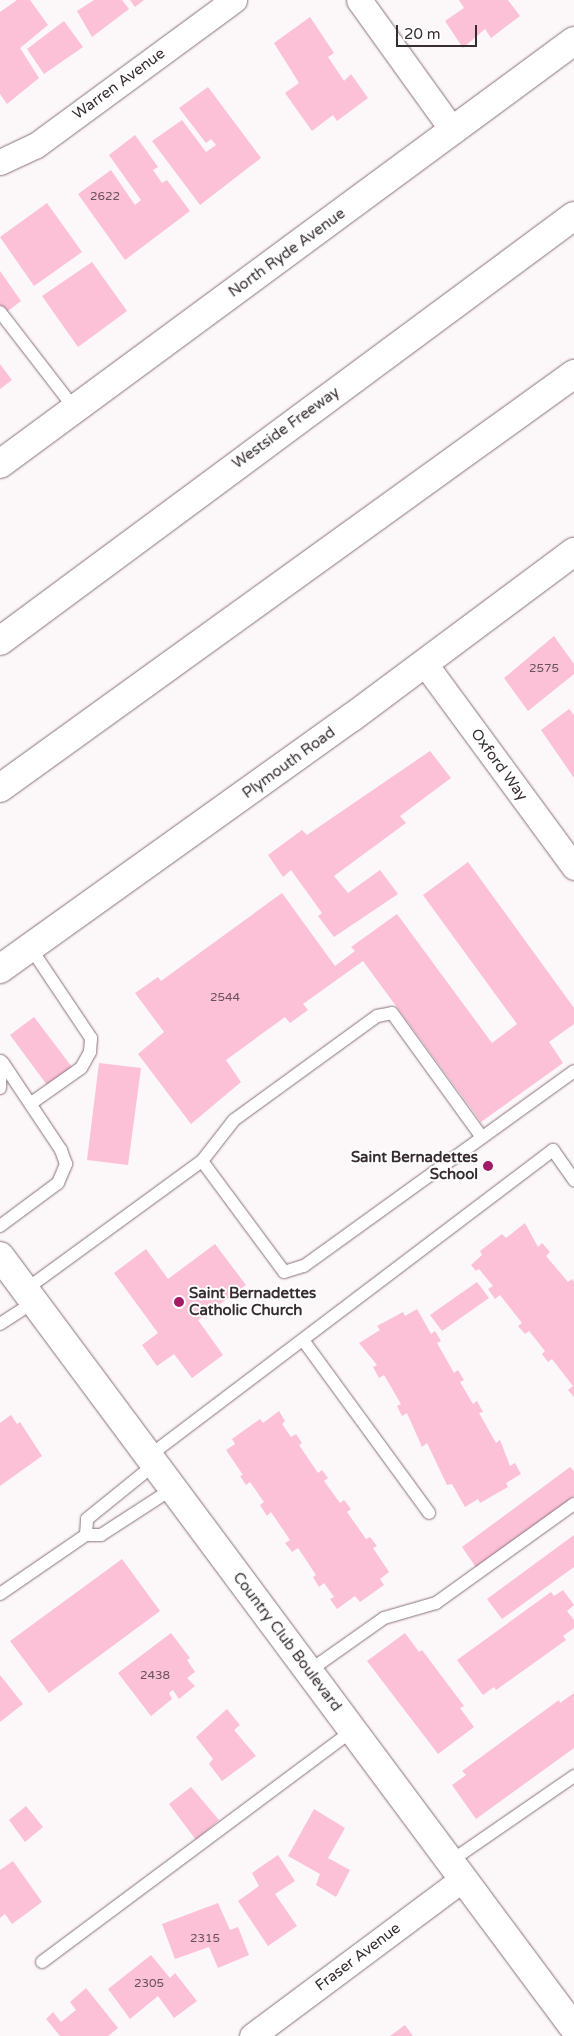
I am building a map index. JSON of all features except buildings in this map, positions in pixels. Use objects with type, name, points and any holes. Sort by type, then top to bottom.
[{"type":"main road","name":"North Ryde Avenue","points":[[0,464],[574,41]]},
{"type":"main road","name":"Westside Freeway","points":[[0,641],[574,216]]},
{"type":"main road","points":[[0,788],[574,374]]},
{"type":"main road","name":"Plymouth Road","points":[[0,969],[425,664],[574,552]]},
{"type":"main road","name":"Country Club Boulevard","points":[[0,1256],[574,2028]]},
{"type":"street","name":"Warren Avenue","points":[[0,162],[35,146],[234,0]]},
{"type":"street","points":[[359,0],[453,130]]},
{"type":"street","name":"Oxford Way","points":[[425,664],[574,867]]},
{"type":"street","name":"Fraser Avenue","points":[[252,2036],[457,1870]]},
{"type":"lane","points":[[0,312],[75,409]]},
{"type":"lane","points":[[30,948],[91,1038],[90,1052],[80,1068],[30,1104]]},
{"type":"lane","points":[[0,1324],[30,1296],[202,1161],[234,1120],[377,1016],[392,1013],[481,1136]]},
{"type":"lane","points":[[0,1226],[58,1183],[66,1164],[61,1150],[1,1061]]},
{"type":"lane","points":[[0,1088],[1,1061]]},
{"type":"lane","points":[[202,1161],[284,1272],[304,1266],[481,1136],[574,1071]]},
{"type":"lane","points":[[86,1535],[87,1519],[152,1460],[303,1340],[553,1150],[574,1180]]},
{"type":"lane","points":[[303,1340],[429,1514]]},
{"type":"lane","points":[[0,1594],[86,1535],[100,1535],[172,1489]]},
{"type":"lane","points":[[309,1671],[384,1618],[436,1603],[574,1504]]},
{"type":"lane","points":[[42,1962],[353,1730]]},
{"type":"lane","points":[[457,1870],[574,1776]]},
{"type":"place","name":"Saint Bernadettes School","points":[[488,1166]]},
{"type":"place","name":"Saint Bernadettes Catholic Church","points":[[179,1302]]}]
